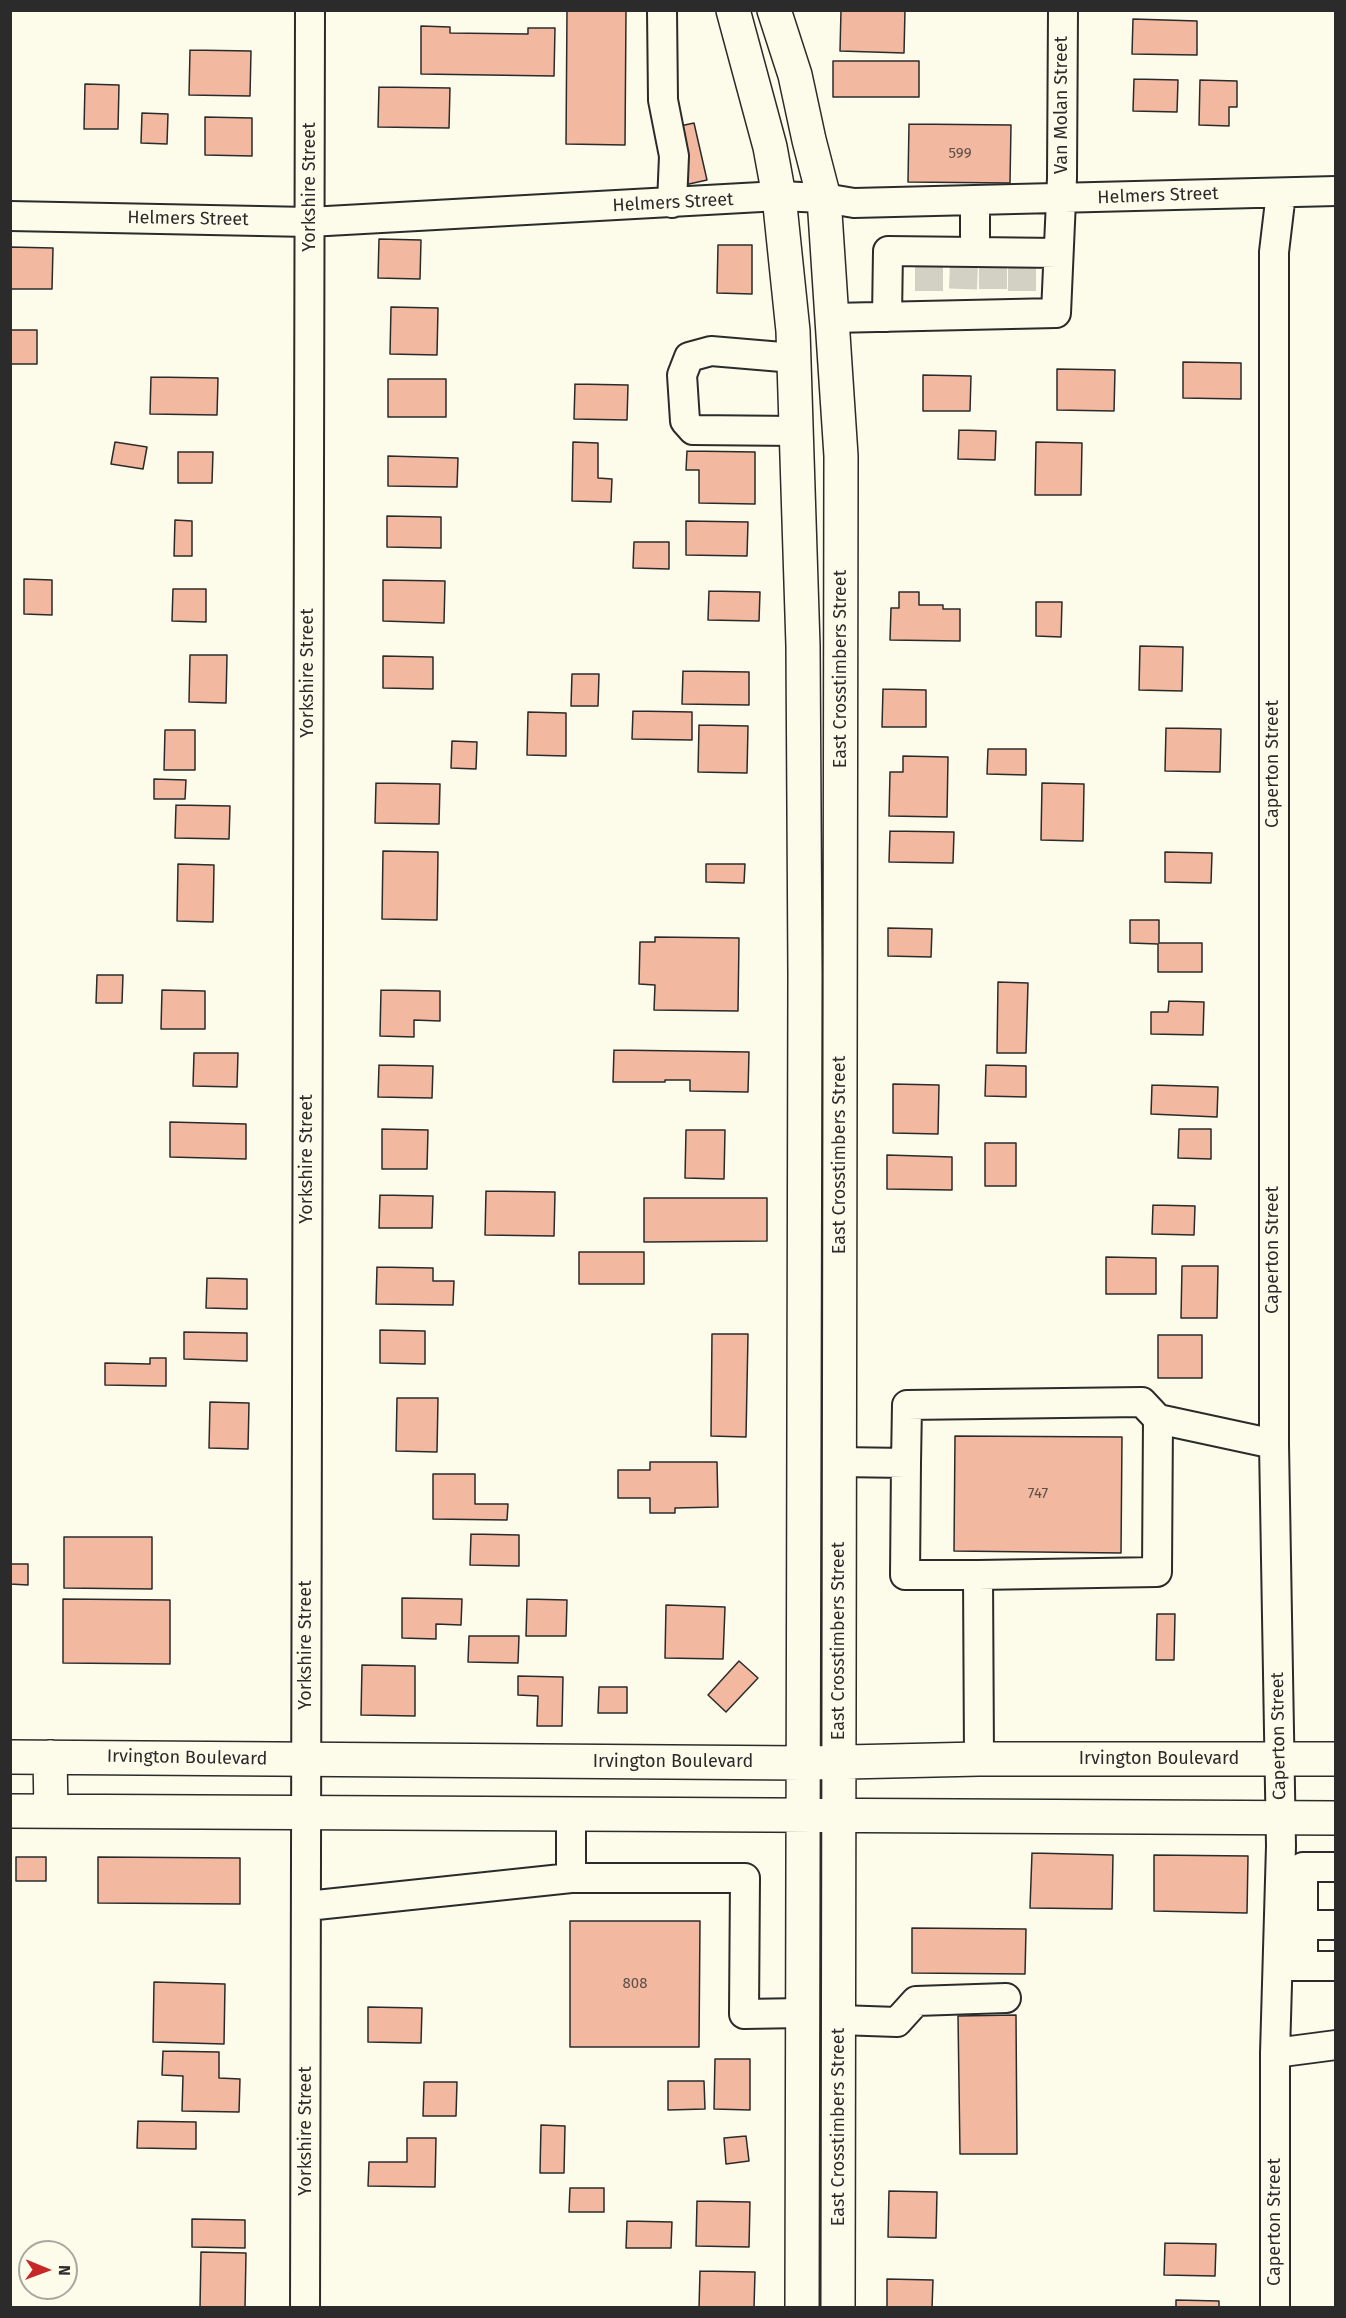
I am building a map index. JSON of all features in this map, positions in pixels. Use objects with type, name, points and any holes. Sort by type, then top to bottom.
[{"type":"main road","name":"East Crosstimbers Street","points":[[733,10],[770,147],[779,196],[794,358],[803,646],[805,975],[802,2307]]},
{"type":"main road","name":"East Crosstimbers Street","points":[[774,10],[795,75],[824,198],[841,456],[838,2307]]},
{"type":"main road","points":[[803,646],[841,644]]},
{"type":"main road","points":[[805,975],[840,978]]},
{"type":"main road","points":[[803,1466],[840,1465]]},
{"type":"main road","name":"Irvington Boulevard","points":[[10,1757],[802,1763],[980,1759],[1335,1759]]},
{"type":"main road","points":[[50,1757],[51,1811]]},
{"type":"main road","points":[[571,1762],[571,1813]]},
{"type":"main road","points":[[10,1811],[1335,1818]]},
{"type":"main road","points":[[802,2215],[839,2216]]},
{"type":"street","name":"Yorkshire Street","points":[[306,2307],[310,10]]},
{"type":"street","points":[[662,10],[663,100],[674,156],[672,202]]},
{"type":"street","name":"Van Molan Street","points":[[1022,280],[1056,313],[1062,199],[1063,10]]},
{"type":"street","name":"Helmers Street","points":[[10,216],[309,222],[779,196],[824,198],[854,203],[1335,191]]},
{"type":"street","name":"Caperton Street","points":[[1275,2307],[1275,2053],[1290,1966],[1280,1817],[1274,1444],[1274,252],[1281,193]]},
{"type":"street","points":[[975,201],[978,277]]},
{"type":"street","points":[[887,317],[888,251],[929,280],[978,277],[1022,280]]},
{"type":"street","points":[[832,318],[887,317],[929,280],[978,277],[1022,280],[1058,253]]},
{"type":"street","points":[[794,358],[711,351],[688,357],[682,375],[685,421],[693,430],[796,431]]},
{"type":"street","points":[[1158,1419],[1157,1572],[905,1575],[907,1405],[1142,1402],[1158,1419],[1274,1444]]},
{"type":"street","points":[[840,1465],[906,1463]]},
{"type":"street","points":[[978,1575],[980,1759]]},
{"type":"street","points":[[571,1813],[571,1878]]},
{"type":"street","points":[[1335,1868],[1303,1868],[1303,1925],[1290,1966],[1335,1966]]},
{"type":"street","points":[[306,1906],[571,1878],[745,1878],[744,2014],[802,2013]]},
{"type":"street","points":[[1303,1925],[1335,1925]]},
{"type":"street","points":[[839,2020],[897,2022],[916,2001],[1006,1998]]},
{"type":"street","points":[[1275,2053],[1335,2045]]},
{"type":"building","points":[[567,10],[626,10],[625,145],[566,144]]},
{"type":"building","points":[[841,10],[905,10],[904,53],[840,51]]},
{"type":"building","points":[[1133,19],[1197,21],[1197,55],[1132,54]]},
{"type":"building","points":[[421,26],[450,27],[450,33],[528,34],[528,28],[555,28],[554,76],[421,74]]},
{"type":"building","points":[[190,50],[251,51],[250,96],[189,95]]},
{"type":"building","points":[[833,61],[919,61],[919,97],[833,97]]},
{"type":"building","points":[[1134,79],[1178,80],[1177,112],[1133,111]]},
{"type":"building","points":[[1200,80],[1237,81],[1237,107],[1229,107],[1229,126],[1199,125]]},
{"type":"building","points":[[85,84],[119,85],[118,129],[84,129]]},
{"type":"building","points":[[379,87],[450,88],[449,128],[378,127]]},
{"type":"building","points":[[142,113],[168,114],[167,144],[141,143]]},
{"type":"building","points":[[205,117],[252,118],[252,156],[205,155]]},
{"type":"building","points":[[694,123],[707,180],[680,186],[680,126]]},
{"type":"building","points":[[909,124],[1011,125],[1010,183],[908,182]]},
{"type":"building","points":[[379,239],[421,240],[420,279],[378,278]]},
{"type":"building","points":[[718,245],[752,245],[752,294],[717,293]]},
{"type":"building","points":[[10,247],[53,248],[52,289],[10,289]]},
{"type":"building","points":[[391,307],[438,308],[437,355],[390,354]]},
{"type":"building","points":[[10,330],[37,330],[37,364],[10,364]]},
{"type":"building","points":[[1183,362],[1241,363],[1241,399],[1183,398]]},
{"type":"building","points":[[1057,369],[1115,370],[1114,411],[1057,410]]},
{"type":"building","points":[[923,375],[971,376],[970,411],[923,411]]},
{"type":"building","points":[[151,377],[218,378],[217,415],[150,414]]},
{"type":"building","points":[[388,379],[446,379],[446,417],[388,417]]},
{"type":"building","points":[[575,384],[628,385],[627,420],[574,419]]},
{"type":"building","points":[[959,430],[996,431],[995,460],[958,459]]},
{"type":"building","points":[[115,442],[147,447],[143,469],[111,464]]},
{"type":"building","points":[[573,442],[598,443],[598,478],[612,479],[611,502],[572,501]]},
{"type":"building","points":[[1036,442],[1082,443],[1081,495],[1035,495]]},
{"type":"building","points":[[687,451],[755,452],[755,504],[699,503],[699,470],[686,470]]},
{"type":"building","points":[[178,452],[213,452],[212,483],[178,483]]},
{"type":"building","points":[[388,456],[458,458],[457,487],[388,486]]},
{"type":"building","points":[[387,516],[441,517],[441,548],[387,547]]},
{"type":"building","points":[[175,520],[192,521],[192,556],[174,556]]},
{"type":"building","points":[[686,521],[748,522],[747,556],[686,555]]},
{"type":"building","points":[[634,542],[669,542],[669,569],[633,568]]},
{"type":"building","points":[[24,579],[52,580],[52,615],[24,614]]},
{"type":"building","points":[[383,580],[445,581],[444,623],[383,621]]},
{"type":"building","points":[[173,589],[206,589],[206,622],[172,621]]},
{"type":"building","points":[[709,591],[760,592],[759,621],[708,620]]},
{"type":"building","points":[[899,592],[919,592],[919,605],[943,605],[943,609],[960,609],[960,641],[890,640],[891,608],[899,608]]},
{"type":"building","points":[[1036,602],[1062,602],[1061,637],[1036,636]]},
{"type":"building","points":[[1140,646],[1183,647],[1182,691],[1139,690]]},
{"type":"building","points":[[190,655],[227,655],[226,703],[189,702]]},
{"type":"building","points":[[383,656],[433,657],[433,689],[383,688]]},
{"type":"building","points":[[683,671],[749,672],[749,705],[682,704]]},
{"type":"building","points":[[572,674],[599,674],[598,706],[571,706]]},
{"type":"building","points":[[883,689],[926,690],[926,727],[882,727]]},
{"type":"building","points":[[633,711],[692,712],[692,740],[632,739]]},
{"type":"building","points":[[528,712],[566,713],[566,756],[527,755]]},
{"type":"building","points":[[699,725],[748,726],[747,773],[698,772]]},
{"type":"building","points":[[1166,728],[1221,729],[1220,772],[1165,771]]},
{"type":"building","points":[[165,730],[195,730],[195,770],[164,770]]},
{"type":"building","points":[[452,741],[477,742],[476,769],[451,768]]},
{"type":"building","points":[[988,749],[1026,749],[1026,775],[987,774]]},
{"type":"building","points":[[903,756],[948,757],[947,817],[889,816],[890,772],[903,772]]},
{"type":"building","points":[[154,779],[186,780],[185,799],[154,799]]},
{"type":"building","points":[[376,783],[440,784],[439,824],[375,823]]},
{"type":"building","points":[[1042,783],[1084,784],[1083,841],[1041,840]]},
{"type":"building","points":[[176,805],[230,806],[229,839],[175,838]]},
{"type":"building","points":[[890,831],[954,832],[953,863],[889,862]]},
{"type":"building","points":[[383,851],[438,852],[437,920],[382,919]]},
{"type":"building","points":[[1165,852],[1212,853],[1211,883],[1165,882]]},
{"type":"building","points":[[178,864],[214,865],[213,922],[177,921]]},
{"type":"building","points":[[706,864],[745,864],[744,883],[706,882]]},
{"type":"building","points":[[1130,920],[1159,920],[1159,943],[1202,943],[1202,972],[1158,972],[1158,944],[1130,943]]},
{"type":"building","points":[[888,928],[932,929],[931,957],[888,956]]},
{"type":"building","points":[[655,937],[739,938],[738,1011],[654,1010],[655,985],[639,984],[640,942],[655,942]]},
{"type":"building","points":[[97,975],[123,975],[122,1003],[96,1003]]},
{"type":"building","points":[[998,982],[1028,983],[1026,1053],[997,1053]]},
{"type":"building","points":[[162,990],[205,991],[205,1029],[161,1029]]},
{"type":"building","points":[[381,990],[440,991],[440,1021],[414,1020],[414,1037],[380,1036]]},
{"type":"building","points":[[1169,1001],[1204,1002],[1203,1035],[1151,1034],[1151,1012],[1168,1012]]},
{"type":"building","points":[[614,1050],[749,1052],[748,1092],[690,1091],[690,1080],[613,1082]]},
{"type":"building","points":[[194,1053],[238,1053],[237,1087],[193,1086]]},
{"type":"building","points":[[379,1065],[433,1066],[432,1098],[378,1097]]},
{"type":"building","points":[[986,1065],[1026,1066],[1026,1097],[985,1096]]},
{"type":"building","points":[[893,1084],[939,1085],[938,1134],[893,1133]]},
{"type":"building","points":[[1152,1085],[1218,1087],[1217,1117],[1151,1114]]},
{"type":"building","points":[[170,1122],[246,1124],[246,1159],[170,1157]]},
{"type":"building","points":[[382,1129],[428,1130],[427,1169],[382,1169]]},
{"type":"building","points":[[1179,1129],[1211,1129],[1211,1159],[1178,1158]]},
{"type":"building","points":[[686,1130],[725,1130],[724,1179],[685,1178]]},
{"type":"building","points":[[985,1143],[1016,1143],[1016,1186],[985,1186]]},
{"type":"building","points":[[887,1155],[952,1157],[952,1190],[887,1189]]},
{"type":"building","points":[[486,1191],[555,1192],[554,1236],[485,1235]]},
{"type":"building","points":[[380,1195],[433,1196],[432,1228],[379,1228]]},
{"type":"building","points":[[644,1198],[767,1198],[767,1241],[644,1242]]},
{"type":"building","points":[[1153,1205],[1195,1206],[1194,1235],[1152,1234]]},
{"type":"building","points":[[579,1252],[644,1252],[644,1284],[579,1284]]},
{"type":"building","points":[[1106,1257],[1156,1258],[1156,1294],[1106,1294]]},
{"type":"building","points":[[1182,1266],[1218,1266],[1217,1318],[1181,1318]]},
{"type":"building","points":[[377,1267],[433,1268],[433,1281],[454,1281],[453,1305],[376,1304]]},
{"type":"building","points":[[207,1278],[247,1279],[247,1309],[206,1308]]},
{"type":"building","points":[[380,1330],[425,1331],[425,1364],[380,1363]]},
{"type":"building","points":[[184,1332],[247,1333],[247,1361],[184,1359]]},
{"type":"building","points":[[712,1334],[748,1334],[746,1437],[711,1436]]},
{"type":"building","points":[[1158,1335],[1202,1335],[1202,1378],[1158,1378]]},
{"type":"building","points":[[150,1358],[166,1358],[166,1386],[105,1385],[105,1363],[150,1364]]},
{"type":"building","points":[[397,1398],[438,1398],[437,1452],[396,1451]]},
{"type":"building","points":[[210,1402],[249,1403],[248,1449],[209,1448]]},
{"type":"building","points":[[955,1436],[1122,1437],[1121,1553],[954,1551]]},
{"type":"building","points":[[650,1462],[717,1462],[718,1507],[675,1508],[675,1513],[650,1513],[650,1498],[618,1498],[618,1470],[650,1470]]},
{"type":"building","points":[[433,1474],[475,1474],[475,1504],[508,1504],[507,1520],[433,1519]]},
{"type":"building","points":[[471,1534],[519,1535],[519,1566],[470,1565]]},
{"type":"building","points":[[64,1537],[152,1537],[152,1589],[64,1588]]},
{"type":"building","points":[[10,1564],[28,1564],[28,1585],[10,1584]]},
{"type":"building","points":[[402,1598],[462,1599],[461,1625],[436,1624],[436,1639],[402,1638]]},
{"type":"building","points":[[63,1599],[170,1600],[170,1664],[63,1663]]},
{"type":"building","points":[[527,1599],[567,1600],[566,1636],[526,1636]]},
{"type":"building","points":[[666,1605],[725,1607],[723,1659],[665,1658]]},
{"type":"building","points":[[1157,1614],[1175,1614],[1174,1660],[1156,1660]]},
{"type":"building","points":[[469,1636],[519,1636],[518,1663],[468,1662]]},
{"type":"building","points":[[739,1661],[758,1678],[726,1712],[708,1695]]},
{"type":"building","points":[[362,1665],[415,1666],[415,1716],[361,1715]]},
{"type":"building","points":[[518,1676],[563,1677],[562,1726],[537,1726],[538,1696],[518,1695]]},
{"type":"building","points":[[599,1687],[627,1687],[627,1713],[598,1713]]},
{"type":"building","points":[[1032,1853],[1113,1855],[1112,1909],[1030,1908]]},
{"type":"building","points":[[1154,1855],[1248,1856],[1247,1913],[1154,1911]]},
{"type":"building","points":[[16,1857],[46,1857],[46,1881],[16,1881]]},
{"type":"building","points":[[98,1857],[240,1858],[240,1904],[98,1903]]},
{"type":"building","points":[[570,1921],[700,1921],[699,2047],[570,2047]]},
{"type":"building","points":[[912,1928],[1026,1929],[1025,1974],[912,1973]]},
{"type":"building","points":[[154,1982],[225,1984],[224,2044],[153,2042]]},
{"type":"building","points":[[368,2007],[422,2008],[421,2043],[368,2042]]},
{"type":"building","points":[[1016,2015],[1017,2154],[960,2154],[958,2016]]},
{"type":"building","points":[[163,2051],[219,2052],[219,2078],[240,2079],[239,2112],[182,2111],[183,2076],[162,2075]]},
{"type":"building","points":[[715,2059],[750,2059],[750,2110],[714,2109]]},
{"type":"building","points":[[668,2081],[704,2081],[705,2109],[668,2110]]},
{"type":"building","points":[[424,2082],[457,2082],[456,2116],[423,2116]]},
{"type":"building","points":[[138,2121],[196,2122],[196,2149],[137,2148]]},
{"type":"building","points":[[541,2125],[565,2126],[564,2173],[540,2173]]},
{"type":"building","points":[[746,2136],[749,2161],[726,2164],[724,2138]]},
{"type":"building","points":[[407,2138],[436,2138],[435,2187],[368,2186],[369,2162],[407,2162]]},
{"type":"building","points":[[570,2188],[604,2188],[604,2212],[569,2212]]},
{"type":"building","points":[[889,2191],[937,2192],[936,2238],[888,2237]]},
{"type":"building","points":[[697,2201],[750,2202],[749,2247],[696,2246]]},
{"type":"building","points":[[192,2219],[245,2220],[245,2248],[192,2247]]},
{"type":"building","points":[[627,2221],[672,2222],[671,2248],[626,2248]]},
{"type":"building","points":[[1165,2243],[1216,2244],[1215,2276],[1164,2275]]},
{"type":"building","points":[[201,2252],[246,2253],[245,2308],[200,2308]]},
{"type":"building","points":[[700,2271],[755,2272],[754,2308],[699,2308]]},
{"type":"building","points":[[887,2279],[933,2280],[932,2308],[887,2308]]},
{"type":"building","points":[[1176,2300],[1219,2301],[1219,2308],[1176,2308]]},
{"type":"tunnel","points":[[963,289],[964,263]]},
{"type":"tunnel","points":[[929,264],[929,291]]},
{"type":"tunnel","points":[[993,264],[993,289]]},
{"type":"tunnel","points":[[1022,264],[1022,291]]}]
